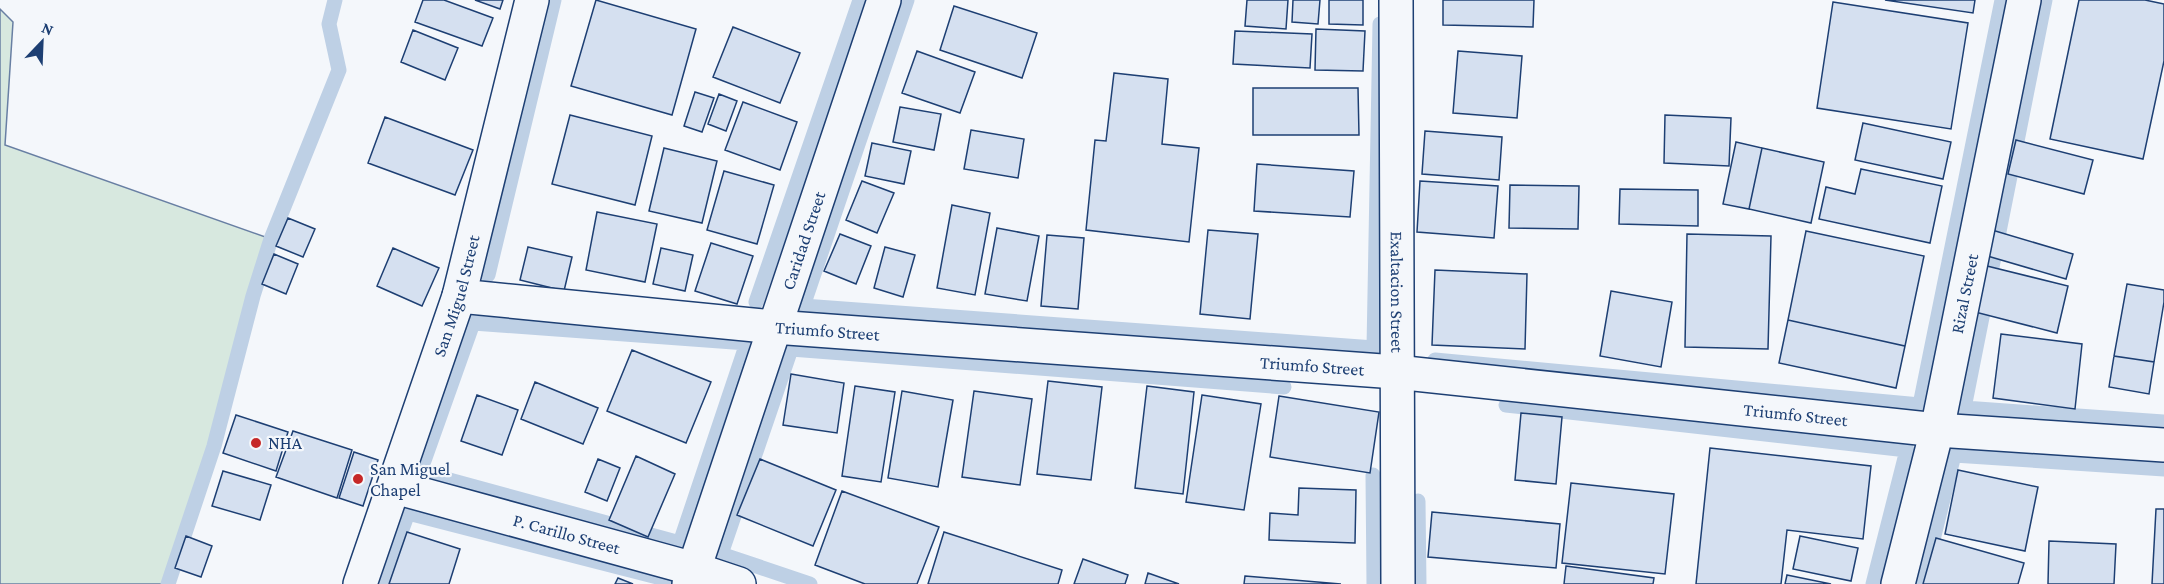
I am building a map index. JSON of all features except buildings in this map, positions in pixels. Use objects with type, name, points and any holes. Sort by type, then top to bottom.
[{"type":"street","name":"San Miguel Street","points":[[360,584],[459,296],[532,0]]},
{"type":"street","name":"Caridad Street","points":[[691,576],[884,0]]},
{"type":"street","name":"Exaltacion Street","points":[[1396,0],[1398,584]]},
{"type":"street","name":"Rizal Street","points":[[1898,584],[1937,430],[2024,0]]},
{"type":"street","name":"Triumfo Street","points":[[459,296],[774,327],[1396,372],[1937,430],[2164,445]]},
{"type":"street","name":"P. Carillo Street","points":[[395,487],[691,576],[739,584]]},
{"type":"shaded area","points":[[0,9],[13,22],[5,145],[271,239],[253,296],[214,446],[168,584],[0,584]]},
{"type":"waterway","points":[[168,584],[214,446],[253,296],[271,239],[339,70],[329,24],[335,0]]},
{"type":"waterway","points":[[488,275],[554,0]]},
{"type":"waterway","points":[[756,302],[860,0]]},
{"type":"waterway","points":[[907,0],[803,306],[1374,348],[1380,24]]},
{"type":"waterway","points":[[1435,360],[1920,405],[2002,0]]},
{"type":"waterway","points":[[2045,0],[1964,408],[2164,422]]},
{"type":"waterway","points":[[473,323],[747,343],[680,543],[420,472],[473,323]]},
{"type":"waterway","points":[[810,584],[721,554],[791,349],[1284,387]]},
{"type":"waterway","points":[[1506,405],[1907,450],[1873,584]]},
{"type":"waterway","points":[[1922,584],[1954,455],[2164,469]]},
{"type":"waterway","points":[[1373,475],[1374,584]]},
{"type":"waterway","points":[[1418,501],[1419,584]]},
{"type":"waterway","points":[[382,584],[408,513],[669,580]]},
{"type":"place","name":"NHA","points":[[256,443]]},
{"type":"place","name":"San Miguel Chapel","points":[[358,479]]}]
